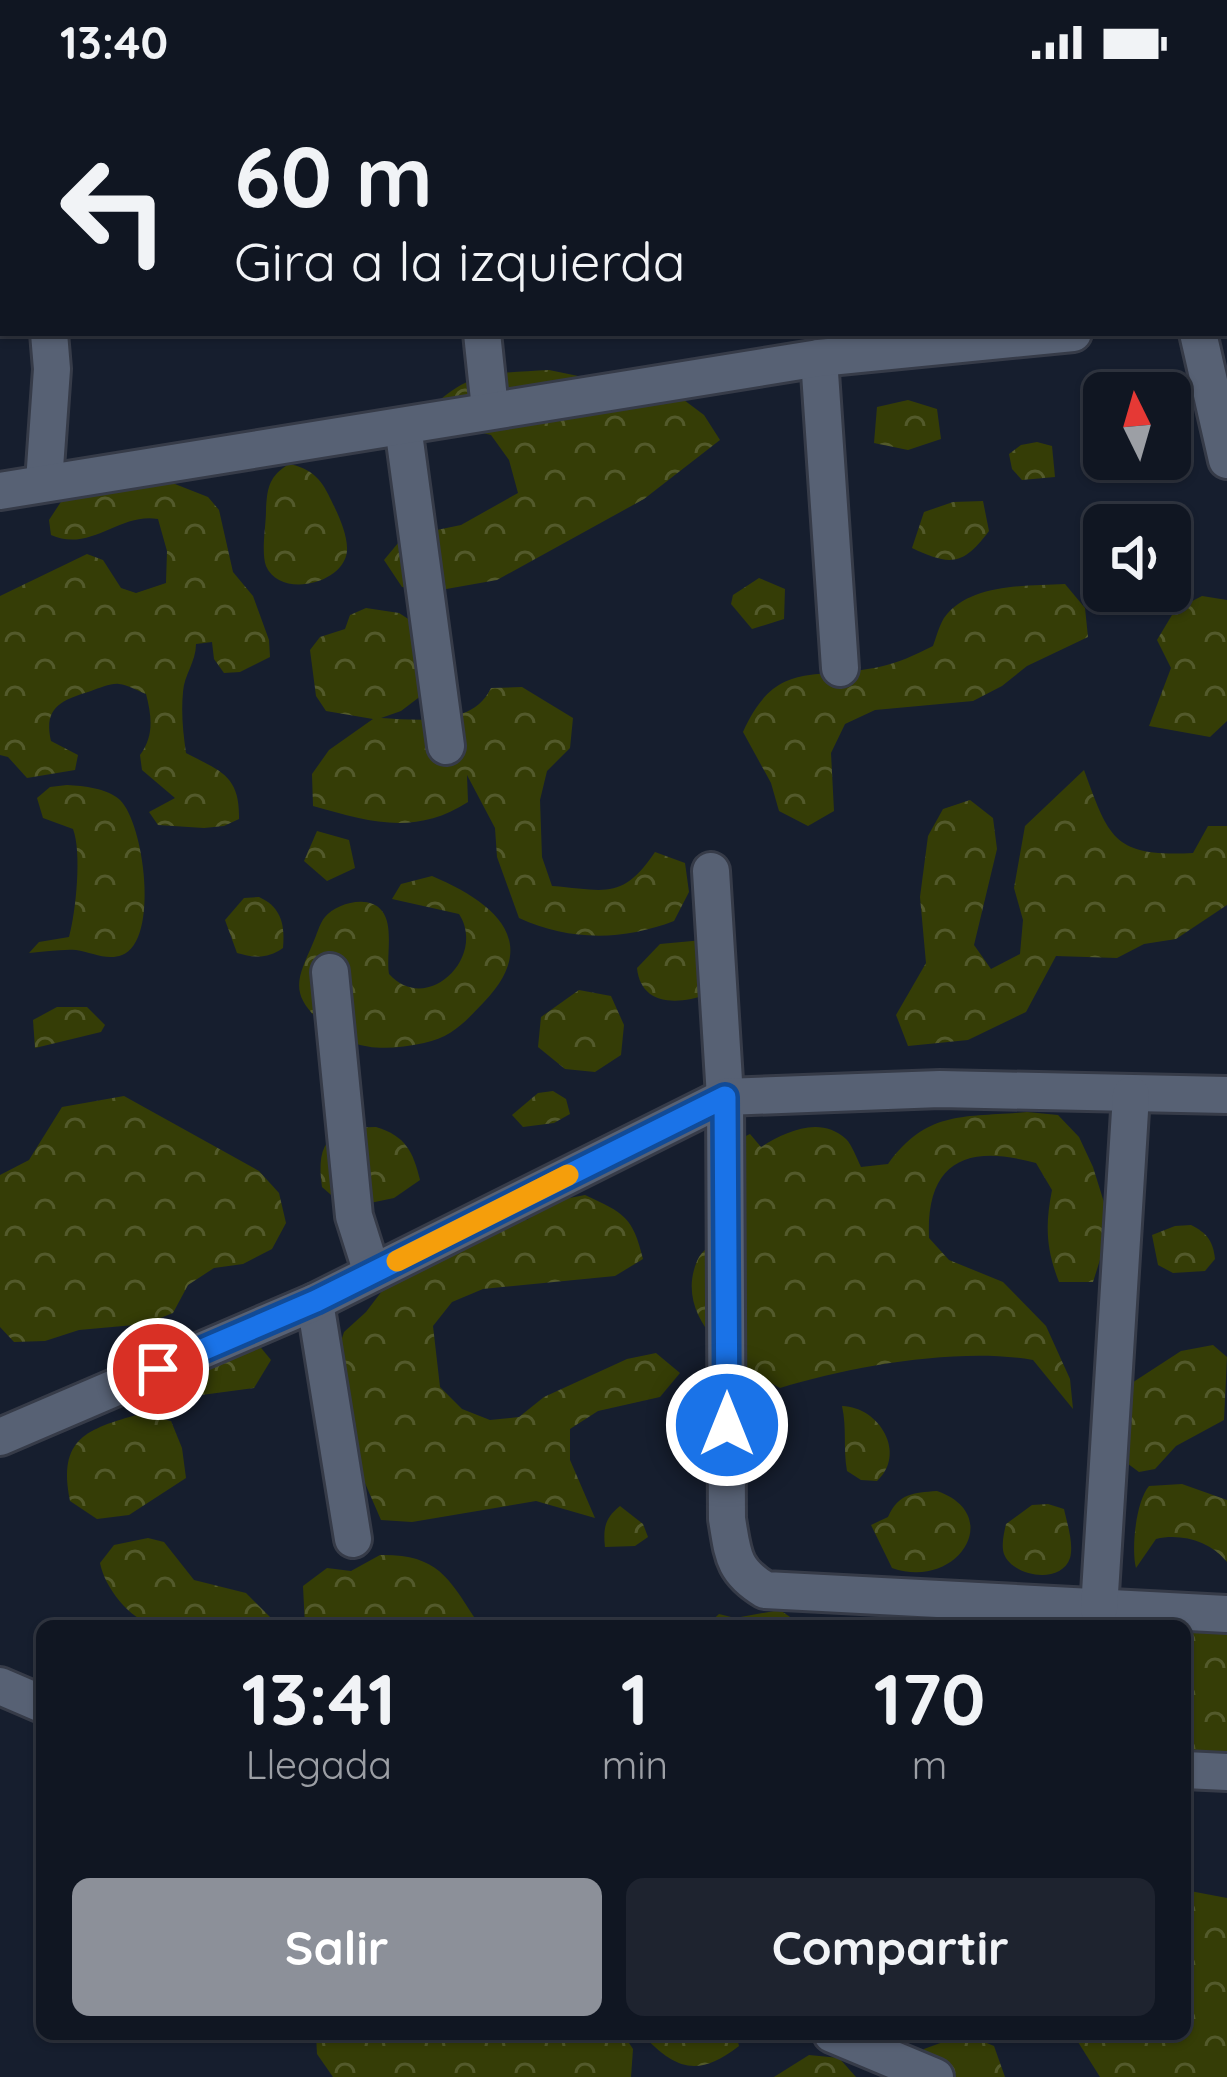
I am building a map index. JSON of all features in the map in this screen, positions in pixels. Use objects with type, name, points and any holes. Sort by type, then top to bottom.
[{"type":"street","points":[[44,482],[52,369],[49,336]]},
{"type":"street","points":[[482,336],[490,409]]},
{"type":"street","points":[[0,490],[896,343],[1020,336]]},
{"type":"street","points":[[1199,336],[1227,460]]},
{"type":"street","points":[[819,358],[840,668]]},
{"type":"street","points":[[403,425],[446,746]]},
{"type":"street","points":[[711,872],[725,1097],[727,1519],[734,1559],[746,1579],[765,1590],[1227,1614]]},
{"type":"street","points":[[330,973],[354,1216],[372,1273]]},
{"type":"street","points":[[0,1437],[316,1301],[725,1097],[940,1089],[1227,1095]]},
{"type":"street","points":[[1099,1609],[1131,1095]]},
{"type":"street","points":[[316,1301],[353,1539]]},
{"type":"street","points":[[0,1686],[36,1701]]},
{"type":"street","points":[[1191,1770],[1227,1772]]},
{"type":"street","points":[[846,2040],[934,2077]]},
{"type":"green space","points":[[549,370],[680,397],[704,415],[720,440],[644,499],[497,580],[435,591],[402,587],[384,560],[403,537],[461,525],[518,493],[509,460],[491,435],[458,427],[434,406],[473,380]]},
{"type":"green space","points":[[908,400],[937,409],[941,439],[908,450],[874,443],[877,407]]},
{"type":"green space","points":[[1037,442],[1052,446],[1055,477],[1022,480],[1012,469],[1009,454]]},
{"type":"green space","points":[[289,464],[309,471],[323,485],[346,538],[343,562],[335,572],[311,583],[284,582],[266,566],[268,489]]},
{"type":"green space","points":[[152,475],[208,497],[219,510],[233,572],[253,596],[269,640],[270,657],[240,672],[224,673],[214,659],[212,642],[196,644],[184,686],[186,753],[226,776],[236,793],[239,819],[224,826],[158,825],[149,812],[175,798],[142,770],[140,755],[150,726],[148,702],[146,694],[126,686],[113,684],[81,694],[52,713],[51,741],[78,755],[75,770],[27,778],[8,757],[0,755],[0,596],[87,554],[103,560],[121,588],[136,593],[166,583],[167,551],[158,519],[131,521],[79,539],[51,535],[49,520],[70,488]]},
{"type":"green space","points":[[983,501],[989,531],[963,557],[946,560],[912,548],[924,512],[953,502]]},
{"type":"green space","points":[[759,578],[785,589],[784,619],[752,629],[731,604],[733,595]]},
{"type":"green space","points":[[1065,584],[1083,606],[1088,637],[1027,666],[973,701],[875,710],[845,724],[831,753],[834,811],[808,826],[779,811],[771,783],[743,732],[769,693],[799,677],[879,667],[920,653],[933,646],[942,621],[955,607],[983,592]]},
{"type":"green space","points":[[1202,596],[1227,600],[1227,721],[1210,737],[1149,726],[1171,668],[1157,640],[1174,612],[1191,612],[1191,602]]},
{"type":"green space","points":[[366,608],[399,613],[427,631],[426,692],[401,711],[381,718],[427,720],[458,715],[483,701],[491,688],[522,687],[573,718],[570,748],[547,771],[540,800],[542,857],[552,886],[611,889],[632,879],[655,852],[685,863],[689,892],[674,921],[596,936],[557,931],[519,918],[497,857],[495,828],[467,775],[468,802],[429,819],[373,821],[313,806],[312,774],[329,750],[373,719],[326,711],[316,696],[310,650],[320,637],[345,629],[350,615]]},
{"type":"green space","points":[[1084,770],[1108,827],[1130,846],[1193,853],[1208,826],[1227,826],[1227,905],[1176,939],[1144,944],[1117,958],[1056,956],[1026,1012],[968,1040],[908,1046],[896,1015],[926,963],[920,897],[928,836],[943,809],[970,800],[993,818],[997,849],[974,945],[991,969],[1020,954],[1023,920],[1014,888],[1025,826]]},
{"type":"green space","points":[[67,785],[115,796],[136,832],[144,881],[141,928],[134,945],[116,957],[70,950],[29,953],[39,942],[69,937],[72,926],[76,839],[73,829],[43,818],[37,798],[50,787]]},
{"type":"green space","points":[[317,831],[349,840],[355,868],[327,881],[304,861]]},
{"type":"green space","points":[[432,876],[474,898],[503,926],[510,942],[501,980],[464,1022],[434,1040],[383,1048],[334,1033],[300,994],[300,976],[321,923],[345,904],[377,906],[388,925],[389,974],[404,985],[435,985],[449,976],[465,947],[466,931],[459,914],[392,899],[401,884]]},
{"type":"green space","points":[[259,897],[280,917],[283,948],[261,956],[237,953],[225,920],[244,898]]},
{"type":"green space","points":[[714,939],[734,963],[736,980],[709,994],[678,1001],[650,994],[642,984],[637,968],[660,944]]},
{"type":"green space","points":[[579,990],[611,996],[624,1025],[621,1055],[595,1072],[565,1069],[538,1047],[541,1017]]},
{"type":"green space","points":[[57,1007],[87,1007],[105,1025],[101,1032],[35,1048],[33,1020]]},
{"type":"green space","points":[[553,1091],[566,1099],[570,1114],[554,1123],[523,1127],[512,1115],[538,1093]]},
{"type":"green space","points":[[124,1096],[259,1171],[279,1193],[286,1223],[272,1249],[243,1264],[214,1268],[188,1285],[173,1313],[145,1324],[14,1342],[0,1327],[0,1175],[29,1160],[62,1107]]},
{"type":"green space","points":[[1027,1112],[1058,1115],[1079,1137],[1093,1167],[1111,1225],[1093,1282],[1059,1282],[1048,1237],[1052,1190],[1036,1163],[990,1156],[955,1164],[935,1191],[929,1238],[949,1260],[1003,1282],[1046,1326],[1070,1379],[1073,1409],[1033,1360],[1004,1357],[906,1361],[780,1388],[728,1353],[701,1321],[692,1282],[697,1261],[718,1231],[723,1147],[750,1134],[761,1147],[803,1128],[825,1128],[846,1139],[861,1167],[888,1164],[903,1146],[933,1125]]},
{"type":"green space","points":[[376,1127],[407,1146],[420,1180],[394,1198],[346,1208],[322,1187],[324,1147],[348,1130]]},
{"type":"green space","points":[[585,1195],[625,1218],[643,1259],[615,1276],[483,1289],[452,1302],[433,1326],[440,1387],[462,1409],[490,1420],[519,1417],[544,1397],[627,1359],[656,1353],[680,1373],[660,1397],[598,1411],[570,1429],[570,1460],[595,1518],[536,1501],[412,1522],[381,1520],[325,1391],[344,1332],[469,1210],[527,1220],[554,1201]]},
{"type":"green space","points":[[1191,1225],[1208,1238],[1215,1259],[1205,1271],[1173,1273],[1158,1265],[1152,1235]]},
{"type":"green space","points":[[253,1338],[271,1360],[254,1388],[194,1396],[175,1371]]},
{"type":"green space","points":[[1213,1345],[1227,1357],[1224,1420],[1176,1446],[1155,1469],[1139,1472],[1112,1452],[1121,1390],[1181,1351]]},
{"type":"green space","points":[[842,1406],[868,1414],[885,1434],[890,1458],[877,1481],[861,1480],[847,1471]]},
{"type":"green space","points":[[738,1411],[758,1432],[754,1461],[704,1470],[692,1448],[692,1422],[704,1413]]},
{"type":"green space","points":[[140,1414],[171,1421],[182,1448],[186,1478],[129,1515],[97,1519],[70,1501],[67,1480],[72,1450],[91,1432]]},
{"type":"green space","points":[[1182,1484],[1227,1500],[1227,1562],[1204,1544],[1166,1537],[1156,1539],[1136,1568],[1136,1526],[1145,1493],[1149,1486]]},
{"type":"green space","points":[[937,1491],[958,1502],[968,1516],[965,1547],[936,1569],[892,1568],[871,1525],[888,1517],[908,1496]]},
{"type":"green space","points":[[1032,1505],[1064,1509],[1070,1558],[1057,1572],[1037,1575],[1009,1562],[1003,1543],[1006,1524]]},
{"type":"green space","points":[[620,1506],[643,1524],[648,1537],[635,1546],[605,1547],[606,1524]]},
{"type":"green space","points":[[148,1538],[164,1542],[194,1580],[246,1593],[273,1620],[143,1620],[127,1609],[103,1573],[100,1563],[114,1545]]},
{"type":"green space","points":[[380,1555],[428,1564],[448,1580],[476,1620],[305,1620],[303,1586],[327,1568],[351,1571]]},
{"type":"green space","points":[[780,1610],[794,1620],[712,1620],[719,1614],[735,1618]]},
{"type":"green space","points":[[1205,1618],[1227,1623],[1227,1786],[1191,1785],[1191,1620],[1177,1620]]},
{"type":"green space","points":[[1191,1891],[1227,1898],[1227,2077],[1100,2077],[1077,2040],[1191,2040]]},
{"type":"green space","points":[[316,2040],[627,2040],[633,2049],[631,2077],[333,2077],[317,2054]]},
{"type":"green space","points":[[649,2040],[738,2040],[739,2046],[700,2066],[666,2056]]},
{"type":"green space","points":[[949,2040],[980,2040],[994,2046],[1005,2077],[910,2077],[924,2049]]},
{"type":"green space","points":[[809,2055],[839,2058],[856,2077],[774,2077]]},
{"type":"slow traffic","points":[[397,1261],[568,1175]]},
{"type":"route","points":[[158,1369],[316,1301],[725,1097],[727,1425]]}]
